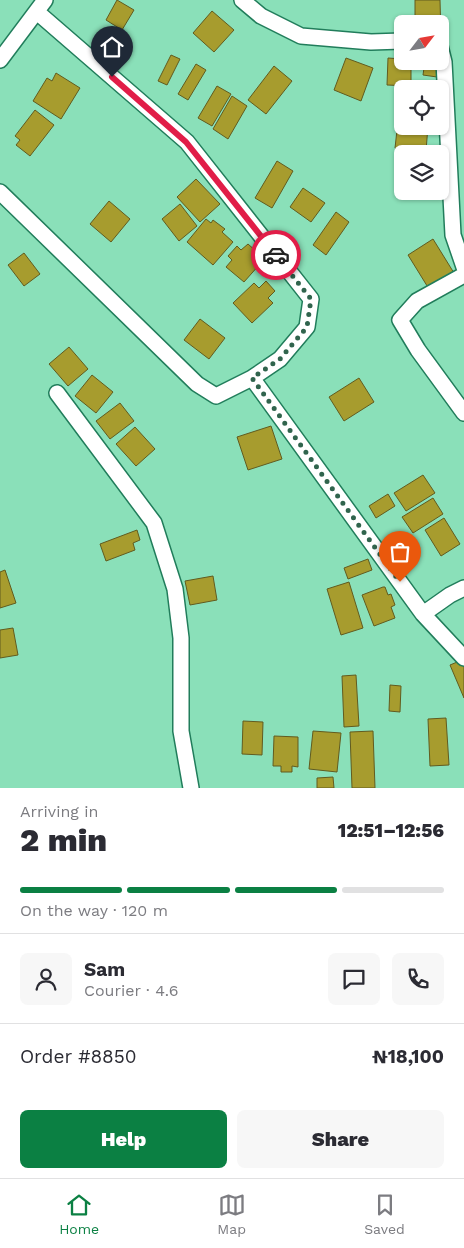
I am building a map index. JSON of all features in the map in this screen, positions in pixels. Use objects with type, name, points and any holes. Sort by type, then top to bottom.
[{"type":"street","points":[[242,0],[261,16],[301,36],[371,42],[394,41]]},
{"type":"street","points":[[0,60],[41,6],[186,142],[311,299],[307,327],[280,359],[252,378],[216,396],[197,384],[0,192]]},
{"type":"street","points":[[444,70],[453,235],[464,267]]},
{"type":"street","points":[[464,275],[417,301],[400,320],[418,350],[464,413]]},
{"type":"street","points":[[252,378],[423,614],[464,658]]},
{"type":"street","points":[[57,394],[154,523],[175,589],[181,638],[181,731],[191,788]]},
{"type":"street","points":[[423,614],[450,595],[464,588]]},
{"type":"building","points":[[117,0],[134,10],[122,30],[106,20]]},
{"type":"building","points":[[415,0],[440,0],[440,15],[415,15]]},
{"type":"building","points":[[212,11],[234,30],[214,52],[193,33]]},
{"type":"building","points":[[171,55],[180,59],[167,85],[158,81]]},
{"type":"building","points":[[346,58],[373,68],[361,101],[334,90]]},
{"type":"building","points":[[388,58],[394,58],[394,70],[411,70],[411,80],[394,80],[394,85],[387,85]]},
{"type":"building","points":[[196,64],[206,70],[188,100],[178,94]]},
{"type":"building","points":[[274,66],[292,81],[266,114],[248,100]]},
{"type":"building","points":[[424,70],[438,70],[437,77],[423,75]]},
{"type":"building","points":[[56,73],[80,88],[61,119],[33,101],[47,78],[52,81]]},
{"type":"building","points":[[217,86],[231,94],[212,126],[198,118]]},
{"type":"building","points":[[232,96],[247,106],[228,139],[213,129]]},
{"type":"building","points":[[35,110],[54,125],[30,156],[16,145],[20,140],[15,136]]},
{"type":"building","points":[[396,135],[427,135],[426,145],[395,145]]},
{"type":"building","points":[[277,161],[293,171],[272,208],[255,198]]},
{"type":"building","points":[[196,179],[220,204],[200,222],[177,197]]},
{"type":"building","points":[[303,188],[325,203],[311,222],[290,207]]},
{"type":"building","points":[[109,201],[130,219],[111,242],[90,224]]},
{"type":"building","points":[[180,204],[197,226],[179,241],[162,219]]},
{"type":"building","points":[[336,212],[349,222],[326,255],[313,245]]},
{"type":"building","points":[[206,219],[211,223],[213,220],[225,229],[222,232],[233,242],[213,265],[187,242]]},
{"type":"building","points":[[433,239],[454,273],[429,289],[408,255]]},
{"type":"building","points":[[248,244],[257,252],[252,257],[260,264],[244,282],[226,267],[232,260],[228,256],[237,246],[241,250]]},
{"type":"building","points":[[24,253],[40,274],[24,286],[8,265]]},
{"type":"building","points":[[266,281],[275,291],[268,298],[273,303],[252,323],[233,303],[254,283],[259,288]]},
{"type":"building","points":[[200,319],[225,338],[209,359],[184,340]]},
{"type":"building","points":[[69,347],[88,369],[68,386],[49,364]]},
{"type":"building","points":[[92,375],[113,392],[96,413],[75,396]]},
{"type":"building","points":[[359,378],[374,402],[344,421],[329,397]]},
{"type":"building","points":[[120,403],[134,421],[110,439],[96,421]]},
{"type":"building","points":[[271,426],[282,459],[248,470],[237,437]]},
{"type":"building","points":[[135,427],[155,449],[136,466],[116,444]]},
{"type":"building","points":[[423,475],[435,493],[406,511],[394,493]]},
{"type":"building","points":[[388,494],[395,506],[376,518],[369,506]]},
{"type":"building","points":[[433,498],[443,514],[413,533],[402,517]]},
{"type":"building","points":[[444,518],[460,544],[441,556],[425,530]]},
{"type":"building","points":[[137,530],[140,540],[133,543],[135,550],[106,561],[100,544]]},
{"type":"building","points":[[368,559],[372,570],[348,579],[344,568]]},
{"type":"building","points":[[5,570],[16,603],[0,608],[0,572]]},
{"type":"building","points":[[213,576],[217,600],[190,605],[185,581]]},
{"type":"building","points":[[349,582],[363,628],[341,635],[327,589]]},
{"type":"building","points":[[385,587],[388,595],[391,594],[395,605],[391,607],[395,618],[374,626],[362,595]]},
{"type":"building","points":[[13,628],[18,655],[0,658],[0,630]]},
{"type":"building","points":[[462,660],[464,665],[464,698],[450,665]]},
{"type":"building","points":[[356,675],[359,726],[344,727],[342,676]]},
{"type":"building","points":[[390,685],[401,686],[400,712],[389,711]]},
{"type":"building","points":[[446,718],[449,765],[430,766],[428,719]]},
{"type":"building","points":[[243,721],[263,722],[262,755],[242,754]]},
{"type":"building","points":[[313,731],[341,733],[337,772],[309,769]]},
{"type":"building","points":[[373,731],[375,788],[352,788],[350,732]]},
{"type":"building","points":[[274,736],[298,737],[298,767],[292,766],[292,772],[281,772],[281,766],[273,766]]},
{"type":"building","points":[[333,777],[334,788],[317,788],[317,778]]},
{"type":"way so far","points":[[276,255],[311,299],[307,327],[280,359],[252,378],[400,582]]},
{"type":"route","points":[[112,77],[186,142],[276,255]]}]
